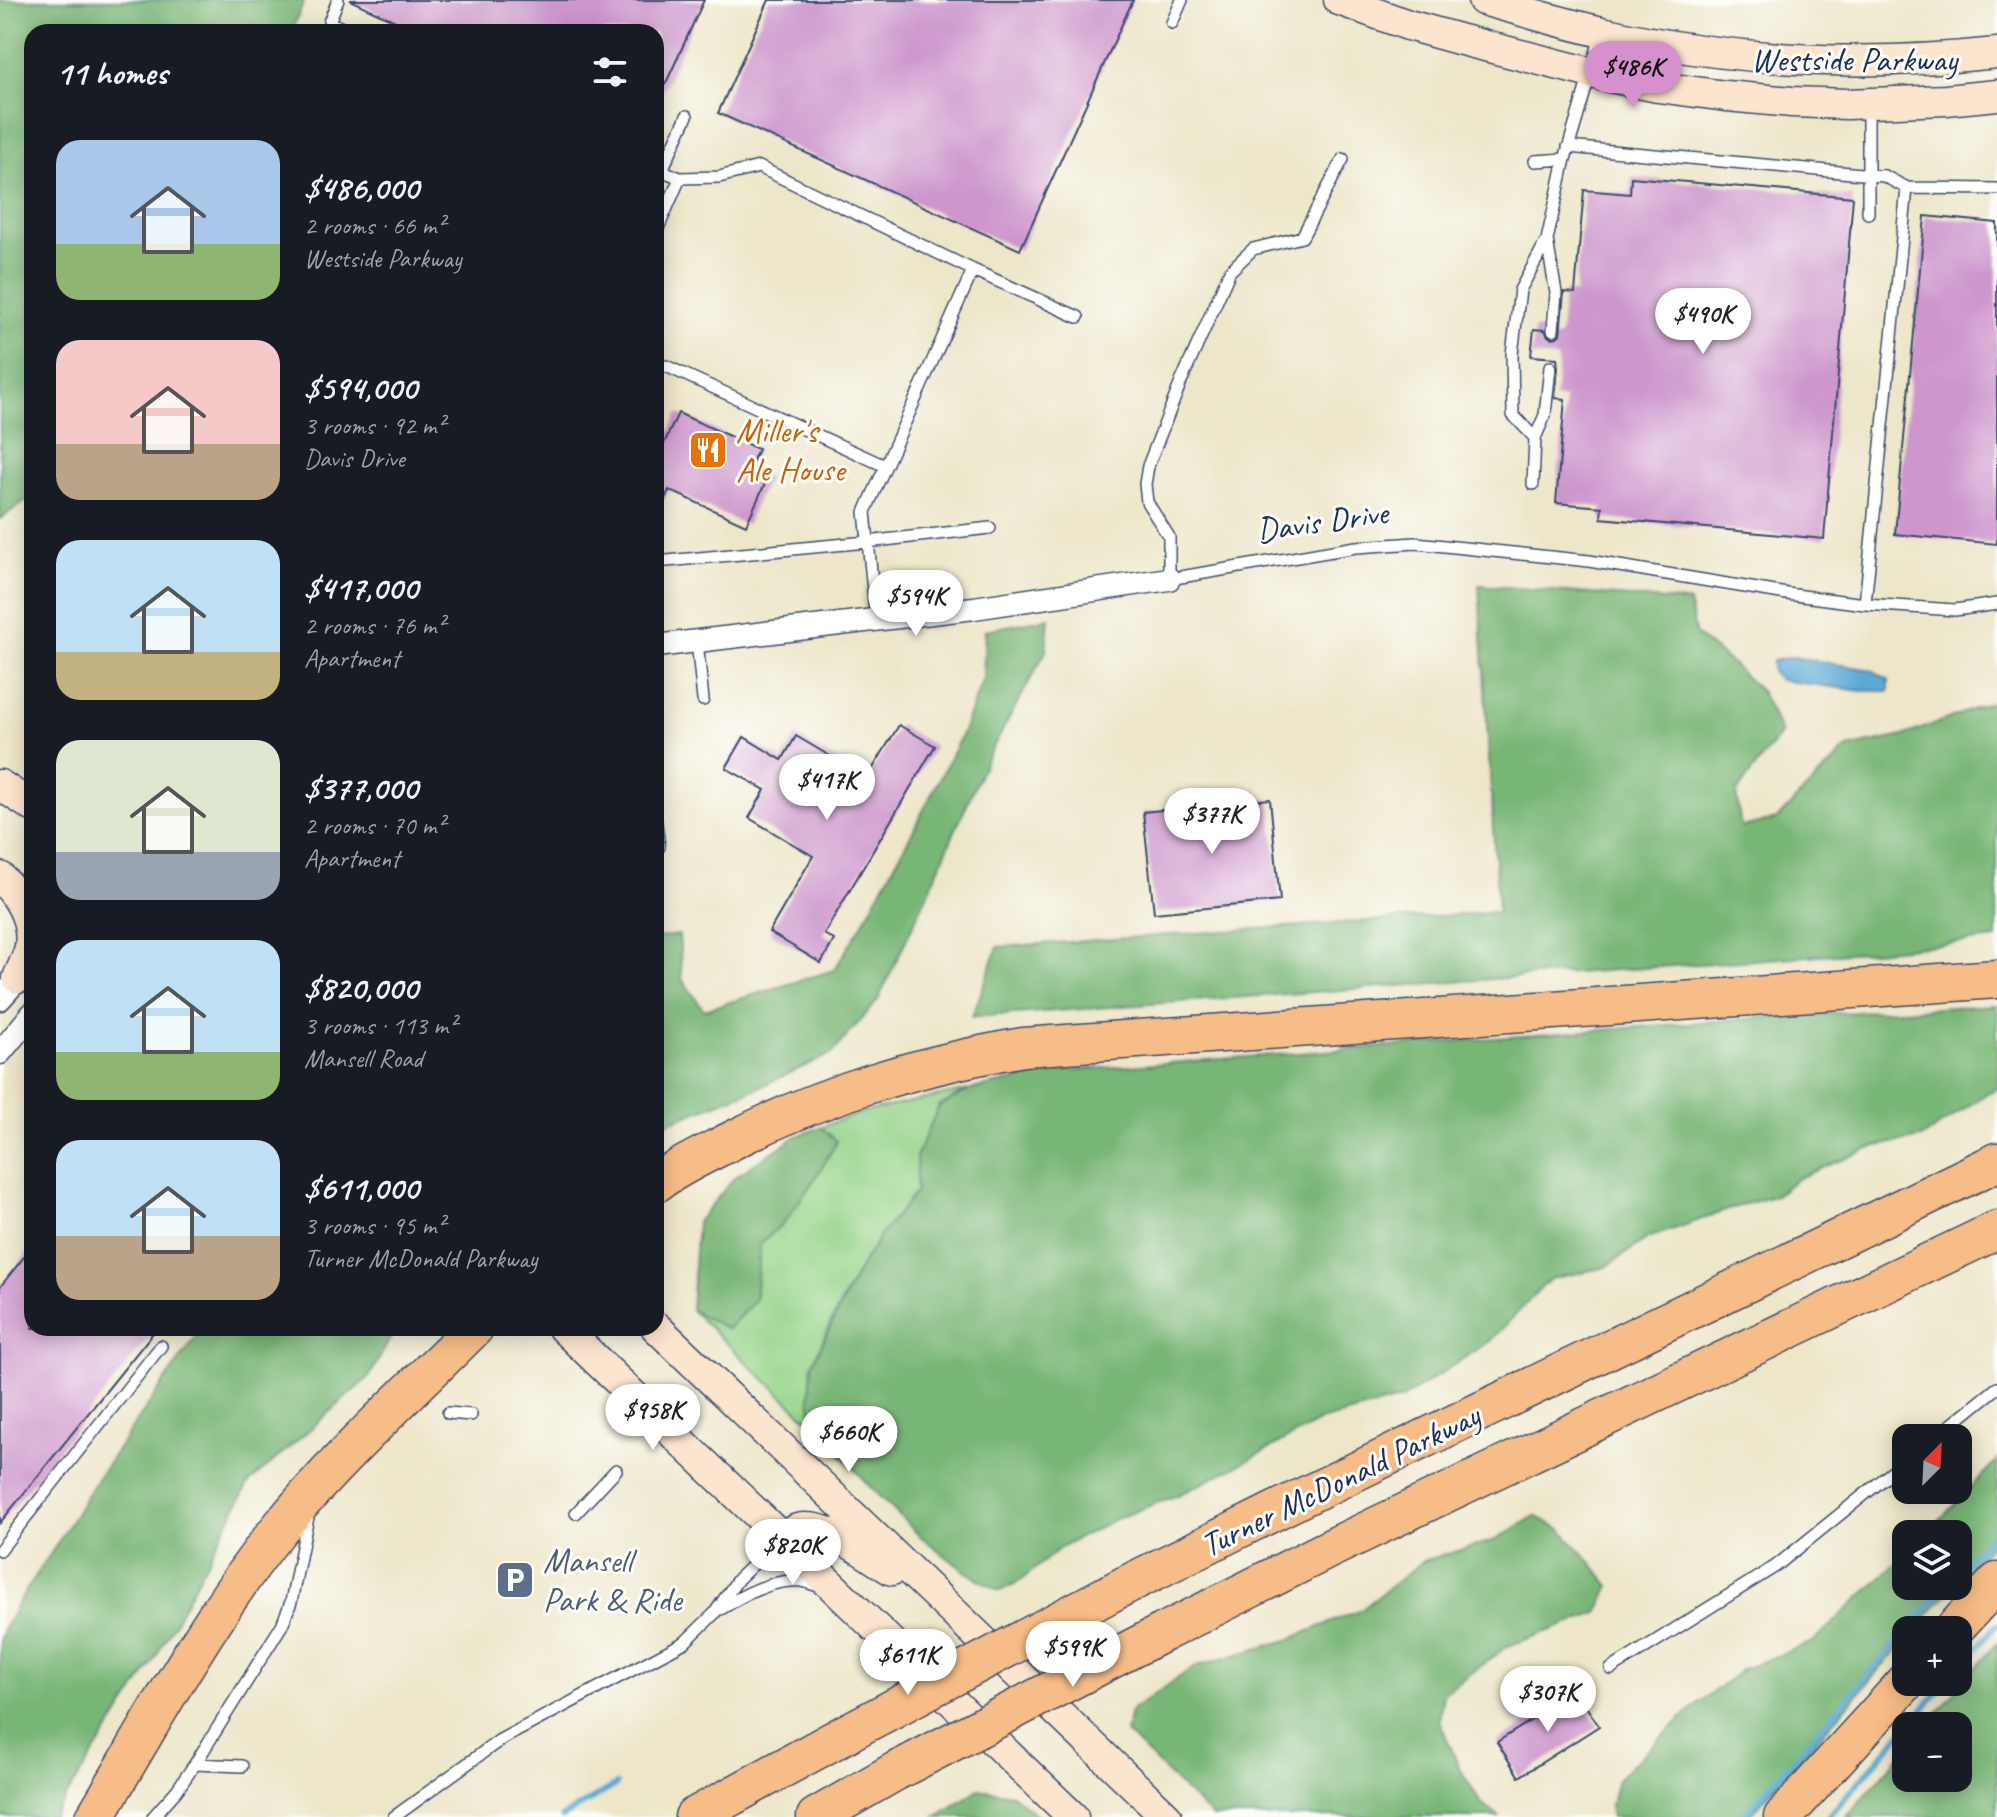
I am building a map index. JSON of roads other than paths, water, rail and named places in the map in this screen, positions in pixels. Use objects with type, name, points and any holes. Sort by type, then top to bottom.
[{"type":"highway","points":[[664,1176],[755,1129],[857,1087],[907,1071],[1023,1047],[1997,979]]},
{"type":"highway","name":"Turner McDonald Parkway","points":[[694,1817],[1124,1586],[1997,1162]]},
{"type":"highway","name":"Turner McDonald Parkway","points":[[816,1817],[896,1771],[1329,1549],[1997,1230]]},
{"type":"highway","points":[[406,1396],[434,1336]]},
{"type":"highway","points":[[95,1817],[206,1633],[278,1531],[328,1472],[466,1336]]},
{"type":"highway","points":[[1966,1616],[1997,1582]]},
{"type":"highway","points":[[1783,1817],[1893,1696]]},
{"type":"main road","name":"Westside Parkway","points":[[1339,0],[1408,25],[1591,73],[1658,87],[1792,102],[1868,103],[1997,95]]},
{"type":"main road","name":"Westside Parkway","points":[[1483,0],[1602,32],[1671,45],[1801,60],[1904,61],[1997,53]]},
{"type":"main road","points":[[0,785],[24,799]]},
{"type":"main road","points":[[0,864],[24,880]]},
{"type":"main road","points":[[0,877],[10,887],[24,911]]},
{"type":"main road","points":[[664,1335],[1167,1817]]},
{"type":"main road","points":[[571,1336],[1073,1817]]},
{"type":"main road","points":[[781,1538],[797,1529],[814,1528],[833,1535],[942,1600]]},
{"type":"street","name":"Davis Drive","points":[[664,645],[974,608],[1169,579]]},
{"type":"street","points":[[0,1053],[24,1024]]},
{"type":"lane","points":[[333,24],[329,22],[338,0]]},
{"type":"lane","points":[[1172,23],[1182,0]]},
{"type":"lane","points":[[1535,438],[1513,415],[1512,354],[1520,290],[1547,240],[1567,153],[1602,32]]},
{"type":"lane","points":[[1868,103],[1868,213]]},
{"type":"lane","points":[[664,160],[687,116]]},
{"type":"lane","points":[[1535,161],[1567,153],[1884,176],[1907,188],[1997,189]]},
{"type":"lane","points":[[1169,579],[1169,537],[1147,502],[1145,484],[1148,466],[1181,382],[1230,271],[1253,249],[1302,237],[1343,159]]},
{"type":"lane","points":[[664,171],[680,178],[719,177],[759,167],[1078,317]]},
{"type":"lane","points":[[664,215],[680,178]]},
{"type":"lane","points":[[1865,604],[1907,188]]},
{"type":"lane","points":[[1547,240],[1556,293],[1553,330]]},
{"type":"lane","points":[[876,620],[865,512],[973,270]]},
{"type":"lane","points":[[666,366],[885,466]]},
{"type":"lane","points":[[1533,484],[1535,438],[1545,415],[1550,367]]},
{"type":"lane","points":[[664,561],[990,528]]},
{"type":"lane","name":"Davis Drive","points":[[1169,579],[1356,547],[1416,543],[1589,561],[1772,592],[1865,604],[1955,610],[1997,604]]},
{"type":"lane","points":[[697,641],[703,700]]},
{"type":"lane","points":[[0,1550],[161,1346]]},
{"type":"lane","points":[[1952,1424],[1997,1388]]},
{"type":"lane","points":[[448,1413],[471,1415]]},
{"type":"lane","points":[[576,1513],[616,1470]]},
{"type":"lane","points":[[153,1817],[195,1764],[282,1625],[291,1602],[305,1526],[328,1472]]},
{"type":"lane","points":[[1611,1669],[1776,1566],[1892,1472]]},
{"type":"lane","points":[[714,1614],[738,1579],[781,1538]]},
{"type":"lane","points":[[394,1817],[500,1740],[674,1649],[714,1614],[737,1599],[778,1583],[801,1581],[843,1597]]},
{"type":"lane","points":[[195,1764],[242,1766]]},
{"type":"water","points":[[1793,657],[1872,670],[1889,680],[1889,691],[1862,691],[1780,680],[1772,672],[1772,661]]},
{"type":"waterway","points":[[1972,1557],[1997,1528]]},
{"type":"waterway","points":[[1920,1616],[1934,1600]]},
{"type":"waterway","points":[[1972,1653],[1997,1625]]},
{"type":"waterway","points":[[1743,1817],[1892,1648]]},
{"type":"waterway","points":[[1920,1712],[1935,1696]]},
{"type":"waterway","points":[[1828,1817],[1892,1744]]},
{"type":"waterway","points":[[562,1817],[616,1785]]},
{"type":"place","name":"Miller's Ale House","points":[[708,450]]},
{"type":"place","name":"Mansell Park & Ride","points":[[515,1580]]}]
